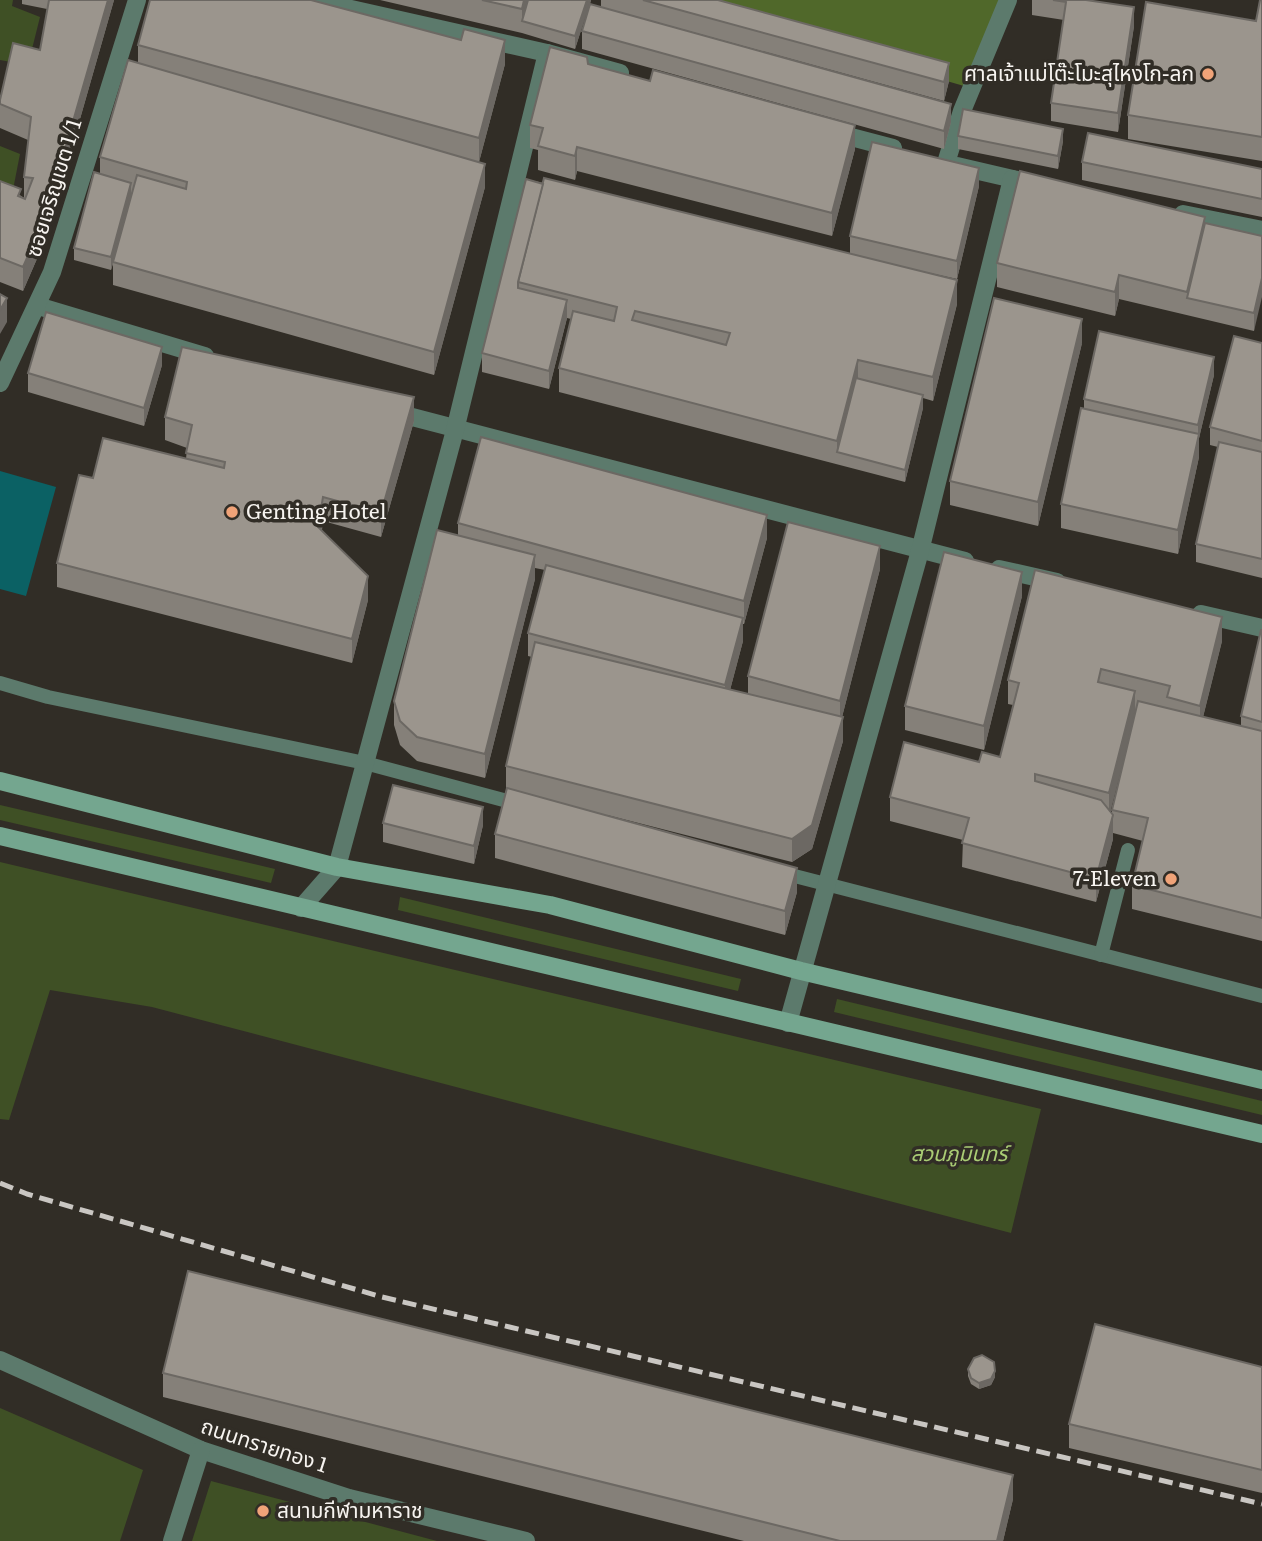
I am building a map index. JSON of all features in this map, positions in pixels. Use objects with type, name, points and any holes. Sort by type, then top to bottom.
[{"type":"main road","points":[[0,781],[337,867],[550,905],[801,971],[1262,1080]]},
{"type":"main road","points":[[0,836],[1262,1134]]},
{"type":"street","name":"ซอยเจริญเขต 1/1","points":[[0,383],[52,272],[137,0]]},
{"type":"street","points":[[312,0],[547,53],[640,79]]},
{"type":"street","points":[[1008,0],[955,109],[940,161],[1051,187]]},
{"type":"street","points":[[301,908],[337,867],[455,430],[547,53]]},
{"type":"street","points":[[813,126],[906,152]]},
{"type":"street","points":[[788,1023],[920,551],[1012,179]]},
{"type":"street","points":[[1170,211],[1262,230]]},
{"type":"street","points":[[38,306],[220,360]]},
{"type":"street","points":[[377,407],[455,430],[920,551],[1078,586]]},
{"type":"street","points":[[1183,610],[1262,628]]},
{"type":"street","name":"ถนนทรายทอง 1","points":[[0,1360],[201,1450],[349,1497],[526,1541]]},
{"type":"street","points":[[172,1541],[201,1450]]},
{"type":"lane","points":[[0,683],[48,697],[365,763],[536,808]]},
{"type":"lane","points":[[1101,955],[1128,850]]},
{"type":"lane","points":[[760,867],[1262,996]]},
{"type":"green space","points":[[0,0],[13,0],[12,6],[40,17],[28,65],[0,60]]},
{"type":"green space","points":[[666,0],[1002,0],[964,86]]},
{"type":"green space","points":[[0,146],[20,154],[10,205],[0,201]]},
{"type":"green space","points":[[0,805],[275,869],[271,883],[0,820]]},
{"type":"green space","name":"สวนภูมินทร์","points":[[0,862],[1041,1109],[1011,1233],[152,1007],[50,990],[9,1120],[0,1119]]},
{"type":"green space","points":[[400,897],[741,979],[738,991],[398,910]]},
{"type":"green space","points":[[837,999],[1262,1101],[1262,1115],[834,1012]]},
{"type":"green space","points":[[0,1408],[143,1470],[120,1541],[0,1541]]},
{"type":"green space","name":"สนามกีฬามหาราช","points":[[211,1481],[437,1541],[192,1541]]},
{"type":"water","points":[[0,471],[56,487],[26,596],[0,589]]},
{"type":"building","points":[[49,0],[108,0],[46,215],[23,267],[0,258],[0,181],[21,189],[18,196],[25,199],[33,178],[24,177],[31,117],[0,104],[0,100],[13,43],[40,50]]},
{"type":"building","points":[[150,0],[311,0],[461,40],[464,29],[505,40],[479,138],[138,45]]},
{"type":"building","points":[[482,0],[524,0],[522,9]]},
{"type":"building","points":[[528,0],[587,0],[575,36],[522,21]]},
{"type":"building","points":[[643,0],[718,0],[949,63],[944,82]]},
{"type":"building","points":[[1053,0],[1086,0],[1134,7],[1118,113],[1051,103],[1066,2]]},
{"type":"building","points":[[1260,0],[1262,137],[1128,115],[1146,2],[1256,21]]},
{"type":"building","points":[[590,4],[951,104],[944,131],[582,31]]},
{"type":"building","points":[[550,47],[587,57],[588,64],[650,81],[653,70],[855,125],[832,213],[577,147],[575,156],[538,146],[543,128],[530,125]]},
{"type":"building","points":[[128,60],[485,164],[434,352],[113,262],[137,175],[186,189],[187,182],[100,157]]},
{"type":"building","points":[[963,109],[1063,129],[1058,156],[958,136]]},
{"type":"building","points":[[1088,133],[1262,169],[1262,199],[1082,162]]},
{"type":"building","points":[[872,142],[979,168],[957,261],[850,236]]},
{"type":"building","points":[[1020,171],[1205,217],[1187,292],[1119,275],[1115,292],[997,263]]},
{"type":"building","points":[[94,172],[131,183],[111,257],[74,248]]},
{"type":"building","points":[[544,178],[957,280],[933,377],[858,360],[837,441],[559,368],[573,311],[614,321],[617,307],[518,282]],"holes":[[[635,311],[730,333],[726,345],[632,320]]]},
{"type":"building","points":[[526,179],[543,184],[518,288],[567,300],[549,371],[482,353]]},
{"type":"building","points":[[1205,223],[1262,236],[1262,278],[1254,313],[1187,298]]},
{"type":"building","points":[[0,294],[7,298],[0,310]]},
{"type":"building","points":[[994,298],[1082,319],[1038,502],[950,481]]},
{"type":"building","points":[[46,312],[162,347],[144,408],[28,373]]},
{"type":"building","points":[[1099,331],[1214,357],[1198,425],[1084,399]]},
{"type":"building","points":[[1234,336],[1262,343],[1262,441],[1210,427]]},
{"type":"building","name":"Genting Hotel","points":[[182,347],[414,397],[381,513],[323,497],[318,527],[368,576],[352,639],[57,563],[79,475],[93,478],[103,438],[224,468],[225,462],[186,453],[192,425],[165,417]]},
{"type":"building","points":[[856,378],[923,395],[905,470],[837,452]]},
{"type":"building","points":[[1081,408],[1199,434],[1178,530],[1061,504]]},
{"type":"building","points":[[481,437],[767,515],[744,601],[458,523]]},
{"type":"building","points":[[1219,442],[1262,452],[1262,559],[1196,544]]},
{"type":"building","points":[[788,522],[880,546],[840,701],[748,676]]},
{"type":"building","points":[[437,530],[535,555],[485,754],[417,737],[400,721],[394,701]]},
{"type":"building","points":[[944,552],[1022,572],[984,726],[905,706]]},
{"type":"building","points":[[546,565],[743,618],[725,685],[528,633]]},
{"type":"building","points":[[1035,570],[1222,617],[1200,706],[1167,697],[1170,686],[1101,669],[1098,682],[1135,691],[1109,793],[1035,774],[1035,781],[1101,800],[1113,815],[1096,879],[962,843],[969,818],[890,797],[904,742],[979,762],[982,752],[1000,757],[1019,683],[1008,680]]},
{"type":"building","points":[[1262,630],[1262,722],[1241,716]]},
{"type":"building","points":[[535,642],[843,717],[812,825],[792,839],[506,766]]},
{"type":"building","points":[[1138,701],[1262,731],[1262,918],[1132,885],[1148,818],[1112,810]]},
{"type":"building","points":[[393,785],[483,807],[474,846],[383,823]]},
{"type":"building","points":[[507,788],[797,868],[785,911],[495,834]]},
{"type":"building","points":[[188,1271],[1013,1475],[997,1541],[840,1541],[163,1373]]},
{"type":"building","points":[[1095,1324],[1262,1367],[1262,1470],[1069,1424]]},
{"type":"building","points":[[982,1355],[994,1362],[995,1371],[991,1379],[979,1383],[971,1378],[968,1369],[974,1358]]},
{"type":"railway","points":[[0,1183],[27,1194],[382,1297],[1262,1504]]},
{"type":"place","name":"ศาลเจ้าแม่โต๊ะโมะสุไหงโก-ลก","points":[[1208,74]]},
{"type":"place","name":"Genting Hotel","points":[[232,512]]},
{"type":"place","name":"7-Eleven","points":[[1171,879]]},
{"type":"place","name":"สนามกีฬามหาราช","points":[[263,1511]]}]
